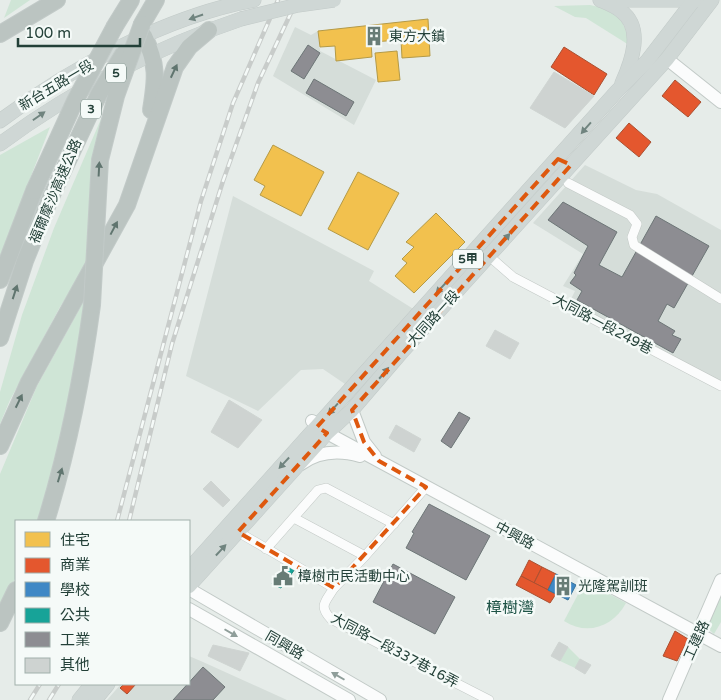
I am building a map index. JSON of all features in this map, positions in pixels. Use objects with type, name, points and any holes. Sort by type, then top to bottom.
[{"type":"highway","points":[[0,34],[57,0]]},
{"type":"highway","name":"福爾摩沙高速公路","points":[[0,280],[38,182],[75,101],[131,0]]},
{"type":"highway","points":[[0,41],[25,25],[40,11]]},
{"type":"highway","points":[[145,149],[156,73],[148,18]]},
{"type":"highway","points":[[46,520],[63,466],[77,405],[92,305],[100,160],[116,96],[148,18]]},
{"type":"highway","name":"福爾摩沙高速公路","points":[[0,338],[25,261],[50,199],[99,94],[148,18]]},
{"type":"highway","points":[[0,446],[29,382],[127,205],[174,67],[190,46],[209,30]]},
{"type":"highway","points":[[0,623],[15,592]]},
{"type":"main road","name":"新台五路一段","points":[[0,144],[43,112],[153,54],[209,30],[241,19],[298,5],[334,0]]},
{"type":"main road","points":[[600,0],[622,11],[632,23],[634,32],[628,70],[617,91]]},
{"type":"main road","points":[[622,0],[696,0]]},
{"type":"main road","name":"大同路一段","points":[[190,587],[294,470],[319,427],[352,410],[394,350],[617,91],[647,62],[696,0]]},
{"type":"main road","name":"大同路一段","points":[[190,568],[319,427],[489,256],[667,59],[712,0]]},
{"type":"main road","name":"新台五路一段","points":[[0,121],[148,18],[248,1]]},
{"type":"main road","points":[[79,700],[91,685]]},
{"type":"main road","points":[[94,700],[107,685]]},
{"type":"street","points":[[667,59],[721,102]]},
{"type":"street","points":[[558,159],[571,165]]},
{"type":"street","points":[[568,183],[630,215],[637,224],[632,237],[634,245],[721,299]]},
{"type":"street","name":"大同路一段249巷","points":[[489,256],[513,277],[721,386]]},
{"type":"street","points":[[352,410],[364,442],[380,462]]},
{"type":"street","name":"中興路","points":[[319,427],[380,462],[721,646]]},
{"type":"street","points":[[294,470],[310,458],[328,452],[347,452],[380,462]]},
{"type":"street","points":[[238,532],[334,588],[426,487]]},
{"type":"street","points":[[266,549],[318,490],[326,488],[394,524]]},
{"type":"street","points":[[294,518],[365,556]]},
{"type":"street","name":"工建路","points":[[669,700],[721,580]]},
{"type":"street","name":"大同路一段337巷16弄","points":[[334,588],[323,606],[324,612],[331,619],[489,700]]},
{"type":"street","name":"同興路","points":[[190,589],[380,700]]},
{"type":"street","name":"同興路","points":[[190,610],[348,700]]},
{"type":"highlighted area","points":[[558,159],[571,165],[352,410],[364,442],[379,461],[426,487],[334,588],[238,532],[327,433],[317,427]]},
{"type":"shaded area","points":[[295,27],[311,35],[318,31],[320,51],[376,80],[354,125],[273,76]]},
{"type":"shaded area","points":[[585,165],[636,190],[657,194],[721,230],[721,383],[569,303],[575,291],[563,286],[583,254],[533,223]]},
{"type":"shaded area","points":[[233,196],[374,271],[369,281],[415,310],[345,384],[323,369],[301,370],[258,411],[186,376]]},
{"type":"shaded area","points":[[190,656],[287,700],[107,700],[120,685],[190,685]]},
{"type":"green space","points":[[11,0],[30,0],[4,18]]},
{"type":"green space","points":[[590,5],[613,13],[618,17],[625,28],[629,45],[586,18],[575,17],[554,6]]},
{"type":"green space","points":[[104,112],[90,259],[60,307],[10,400],[0,424],[0,392],[22,315],[54,228]]},
{"type":"green space","points":[[50,127],[0,256],[0,155]]},
{"type":"green space","points":[[85,299],[83,331],[54,477],[38,520],[15,520],[15,579],[0,607],[0,474],[37,386]]},
{"type":"green space","points":[[721,580],[721,622],[714,634],[703,624]]},
{"type":"green space","points":[[585,581],[626,603],[614,618],[599,627],[582,628],[564,621]]},
{"type":"green space","points":[[568,647],[580,659],[575,668],[560,661]]},
{"type":"building: 住宅","name":"東方大鎮","points":[[428,19],[430,56],[402,58],[401,40],[371,42],[372,57],[336,61],[335,46],[320,47],[318,31]]},
{"type":"building: 住宅","points":[[397,51],[400,80],[378,82],[375,53]]},
{"type":"building: 住宅","points":[[273,145],[324,172],[301,216],[260,195],[265,186],[254,180]]},
{"type":"building: 住宅","points":[[358,172],[399,193],[368,250],[328,229]]},
{"type":"building: 住宅","points":[[436,213],[465,242],[414,293],[395,276],[407,263],[402,259],[414,247],[406,242]]},
{"type":"building: 商業","points":[[564,47],[607,74],[594,95],[551,67]]},
{"type":"building: 商業","points":[[675,80],[701,102],[688,117],[662,96]]},
{"type":"building: 商業","points":[[629,123],[651,142],[639,157],[616,138]]},
{"type":"building: 商業","points":[[529,560],[542,567],[534,583],[521,576]]},
{"type":"building: 商業","points":[[542,567],[556,574],[548,590],[534,583]]},
{"type":"building: 商業","points":[[521,576],[556,594],[550,603],[516,585]]},
{"type":"building: 商業","points":[[675,631],[688,639],[677,661],[663,656]]},
{"type":"building: 商業","points":[[123,685],[135,685],[127,694],[120,688]]},
{"type":"building: 學校","name":"光隆駕訓班","points":[[556,574],[576,585],[568,600],[548,590]]},
{"type":"building: 公共","name":"樟樹市民活動中心","points":[[287,564],[295,569],[281,588],[272,584]]},
{"type":"building: 工業","points":[[308,45],[320,53],[304,79],[291,71]]},
{"type":"building: 工業","points":[[314,79],[354,102],[346,116],[306,93]]},
{"type":"building: 工業","points":[[563,202],[617,232],[599,265],[622,277],[656,216],[709,246],[674,308],[667,304],[658,321],[675,331],[672,335],[681,339],[673,353],[577,300],[582,291],[570,283],[576,275],[574,273],[588,246],[548,220]]},
{"type":"building: 工業","points":[[459,412],[470,418],[451,448],[441,441]]},
{"type":"building: 工業","points":[[429,504],[490,536],[466,580],[406,548],[414,533],[412,532]]},
{"type":"building: 工業","points":[[393,564],[455,597],[435,634],[373,602]]},
{"type":"building: 工業","points":[[203,667],[225,687],[213,700],[173,700],[187,685],[190,685],[190,681]]},
{"type":"building: 其他","points":[[554,72],[594,96],[565,128],[530,108]]},
{"type":"building: 其他","points":[[495,330],[519,343],[510,359],[486,346]]},
{"type":"building: 其他","points":[[229,400],[262,420],[238,448],[211,432]]},
{"type":"building: 其他","points":[[396,425],[421,439],[414,452],[389,438]]},
{"type":"building: 其他","points":[[211,481],[230,500],[223,507],[203,489]]},
{"type":"building: 其他","points":[[559,642],[568,647],[560,661],[551,656]]},
{"type":"building: 其他","points":[[213,645],[249,653],[240,671],[208,656]]},
{"type":"building: 其他","points":[[580,659],[591,665],[585,674],[575,668]]},
{"type":"railway","points":[[117,520],[201,201],[233,103],[278,0]]},
{"type":"railway","points":[[129,520],[172,344],[223,181],[258,83],[297,0]]},
{"type":"railway","points":[[30,700],[39,685]]},
{"type":"railway","points":[[49,700],[58,685]]},
{"type":"place","name":"東方大鎮","points":[[374,36]]},
{"type":"place","name":"樟樹市民活動中心","points":[[283,576]]},
{"type":"place","name":"光隆駕訓班","points":[[563,586]]},
{"type":"district","name":"樟樹灣","points":[[510,607]]}]
